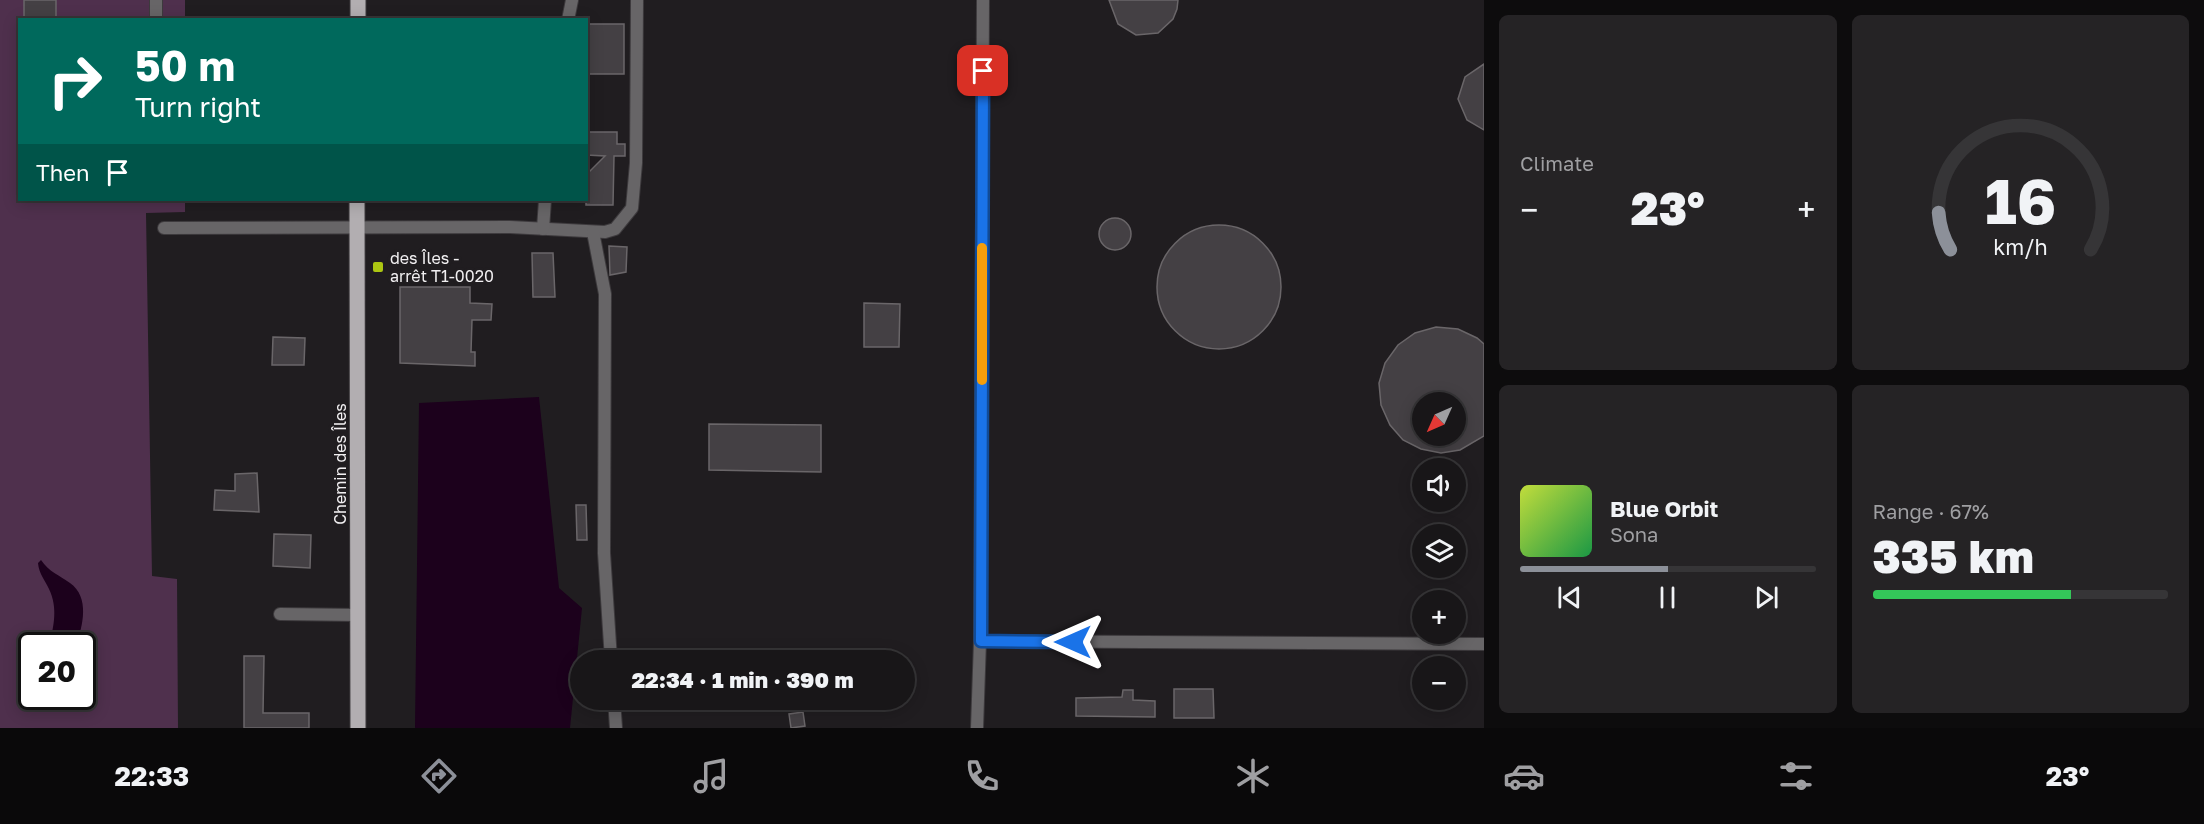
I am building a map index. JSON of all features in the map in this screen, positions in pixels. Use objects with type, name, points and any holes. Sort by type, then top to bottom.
[{"type":"main road","points":[[358,0],[358,18]]},
{"type":"main road","name":"Chemin des Îles","points":[[357,201],[358,728]]},
{"type":"lane","points":[[156,0],[156,18]]},
{"type":"lane","points":[[568,18],[572,0]]},
{"type":"lane","points":[[164,228],[543,229],[593,232],[615,230],[632,208],[636,163],[637,0]]},
{"type":"lane","points":[[977,728],[981,641],[983,0]]},
{"type":"lane","points":[[543,229],[545,201]]},
{"type":"lane","points":[[593,232],[605,294],[604,553],[610,650]]},
{"type":"lane","points":[[280,614],[358,615]]},
{"type":"lane","points":[[981,641],[1484,644]]},
{"type":"lane","points":[[615,710],[616,728]]},
{"type":"shaded area","points":[[0,0],[185,0],[185,18],[18,18],[18,201],[185,201],[185,212],[146,213],[152,576],[177,579],[178,728],[0,728]]},
{"type":"shaded area","points":[[539,397],[559,588],[582,608],[578,650],[570,650],[570,728],[415,728],[419,403]]},
{"type":"shaded area","points":[[41,560],[76,589],[83,604],[80,632],[52,632],[54,603],[38,563]]},
{"type":"building","points":[[24,0],[56,0],[56,18],[24,18]]},
{"type":"building","points":[[1109,0],[1178,0],[1173,19],[1158,33],[1136,35],[1118,24]]},
{"type":"building","points":[[588,24],[624,24],[624,74],[588,74]]},
{"type":"building","points":[[1484,64],[1484,130],[1467,120],[1458,99],[1465,77]]},
{"type":"building","points":[[588,132],[617,132],[617,144],[625,144],[625,156],[614,156],[613,205],[586,205],[588,173],[605,156],[588,155]]},
{"type":"building","points":[[1115,218],[1126,223],[1131,234],[1126,245],[1115,250],[1104,245],[1099,234],[1104,223]]},
{"type":"building","points":[[1219,225],[1243,229],[1263,243],[1277,263],[1281,287],[1277,311],[1263,331],[1243,345],[1219,349],[1195,345],[1175,331],[1161,311],[1157,287],[1161,263],[1175,243],[1195,229]]},
{"type":"building","points":[[609,246],[627,247],[626,272],[610,275]]},
{"type":"building","points":[[532,253],[553,253],[555,297],[533,297]]},
{"type":"building","points":[[400,287],[470,287],[470,303],[492,304],[491,320],[472,320],[471,352],[475,352],[475,366],[400,363]]},
{"type":"building","points":[[864,303],[900,304],[899,347],[864,347]]},
{"type":"building","points":[[1436,327],[1458,329],[1484,344],[1484,436],[1460,450],[1441,453],[1415,446],[1466,446],[1466,392],[1412,392],[1412,444],[1403,440],[1390,425],[1381,405],[1379,383],[1385,363],[1398,345],[1415,333]]},
{"type":"building","points":[[273,337],[305,338],[304,365],[272,365]]},
{"type":"building","points":[[709,424],[821,425],[821,472],[709,470]]},
{"type":"building","points":[[257,473],[259,512],[214,510],[215,490],[235,491],[235,474]]},
{"type":"building","points":[[576,505],[586,505],[587,540],[577,540]]},
{"type":"building","points":[[274,534],[311,535],[310,568],[273,566]]},
{"type":"building","points":[[244,656],[264,656],[263,713],[309,713],[309,728],[244,728]]},
{"type":"building","points":[[1174,689],[1213,689],[1214,718],[1174,718]]},
{"type":"building","points":[[1123,690],[1133,690],[1133,700],[1155,701],[1155,717],[1076,716],[1076,698],[1122,697]]},
{"type":"building","points":[[803,712],[805,726],[791,728],[789,714]]},
{"type":"slow traffic","points":[[982,248],[982,380]]},
{"type":"place","name":"des Îles - arrêt T1-0020","points":[[378,267]]},
{"type":"route","points":[[983,71],[981,641],[1073,642]]}]
